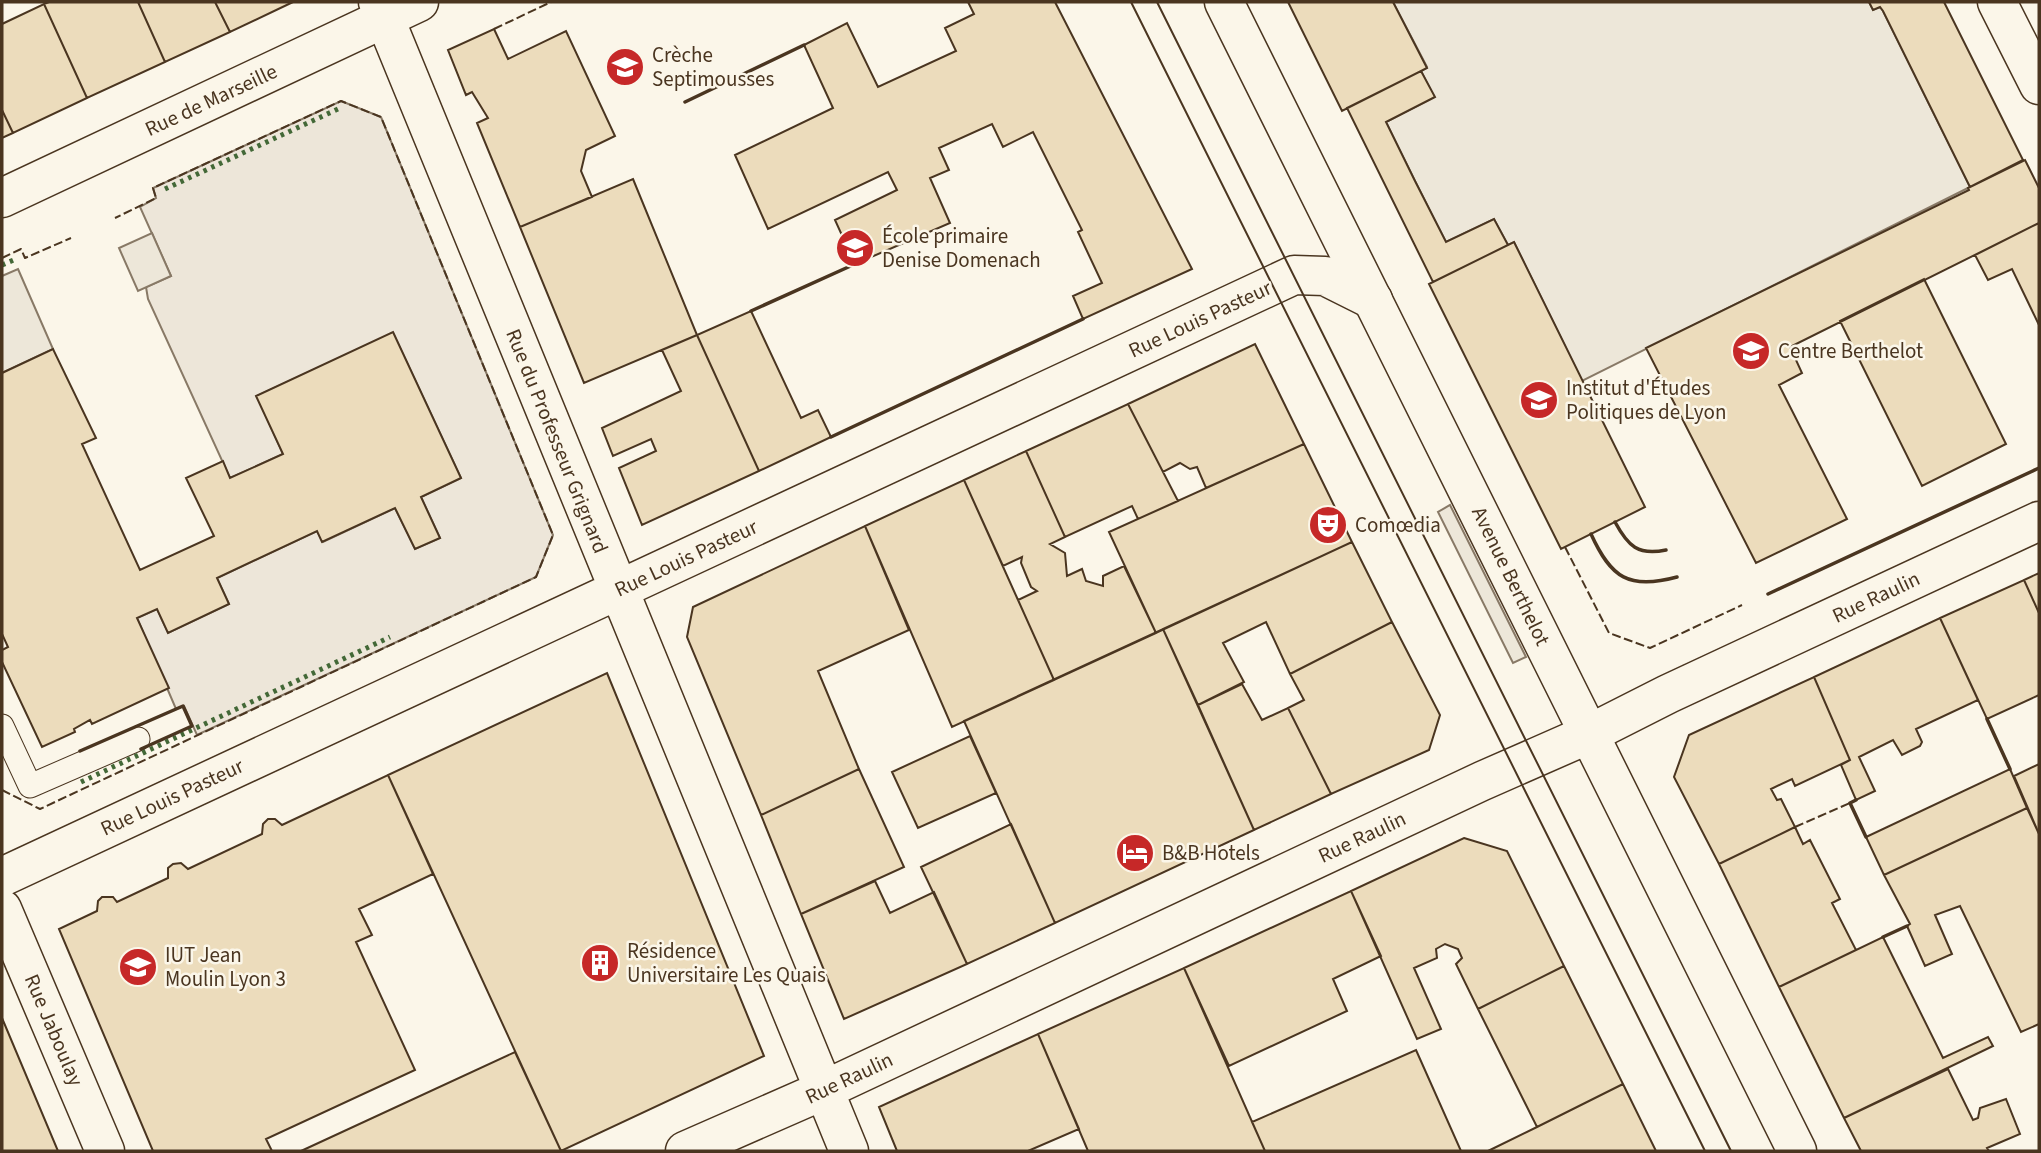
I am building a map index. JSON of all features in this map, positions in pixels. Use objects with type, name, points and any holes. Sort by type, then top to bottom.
[{"type":"street","name":"Rue de Marseille","points":[[2,198],[381,10],[419,2]]},
{"type":"street","name":"Avenue Berthelot","points":[[1224,2],[1797,1151]]},
{"type":"street","points":[[1997,2],[2039,85]]},
{"type":"street","name":"Rue du Professeur Grignard","points":[[381,10],[617,591],[849,1151]]},
{"type":"street","name":"Rue Louis Pasteur","points":[[2,877],[1294,275],[1325,276],[1373,300]]},
{"type":"street","name":"Rue Raulin","points":[[685,1151],[824,1090],[2039,521]]},
{"type":"street","name":"Rue Jaboulay","points":[[2,909],[105,1151]]},
{"type":"lane","points":[[2,726],[30,786],[138,739]]},
{"type":"shaded area","points":[[1393,2],[1869,2],[1873,10],[1880,7],[1883,11],[1970,187],[1582,381],[1514,242],[1508,245],[1494,219],[1446,242],[1415,181],[1386,122],[1434,97],[1421,71],[1427,67]]},
{"type":"shaded area","points":[[341,101],[381,117],[553,535],[536,577],[197,735],[184,706],[176,709],[137,618],[157,609],[168,633],[229,604],[217,578],[317,531],[323,542],[395,508],[415,549],[440,538],[421,497],[461,478],[393,333],[257,396],[283,454],[230,478],[148,299],[146,287],[171,276],[140,207],[156,198],[153,188]]},
{"type":"shaded area","points":[[152,233],[171,276],[138,291],[119,248]]},
{"type":"shaded area","points":[[18,269],[53,349],[2,373],[2,276]]},
{"type":"shaded area","points":[[1450,505],[1526,657],[1513,663],[1438,512]]},
{"type":"building","points":[[138,2],[165,62],[87,98],[44,4]]},
{"type":"building","points":[[138,2],[215,2],[230,32],[165,62]]},
{"type":"building","points":[[215,2],[293,2],[230,32]]},
{"type":"building","points":[[968,2],[1055,2],[1192,269],[1083,319],[1073,296],[1102,283],[1078,232],[1082,230],[1033,132],[1003,147],[992,124],[939,148],[949,170],[930,178],[950,223],[855,264],[835,220],[897,190],[888,172],[768,229],[735,155],[833,108],[804,45],[847,23],[878,87],[956,51],[945,28],[974,14]]},
{"type":"building","points":[[1288,2],[1393,2],[1427,68],[1342,111]]},
{"type":"building","points":[[1869,2],[1944,2],[2023,160],[1970,187],[1883,11],[1880,7],[1873,10]]},
{"type":"building","points":[[44,4],[87,98],[13,133],[2,110],[2,24]]},
{"type":"building","points":[[494,29],[508,59],[566,31],[615,136],[586,150],[581,171],[592,197],[520,227],[477,123],[488,118],[472,92],[466,95],[448,50]]},
{"type":"building","points":[[1421,71],[1435,97],[1386,122],[1415,181],[1446,242],[1494,219],[1508,245],[1433,282],[1347,108]]},
{"type":"building","points":[[2,110],[13,133],[2,138]]},
{"type":"building","points":[[2025,160],[2039,188],[2039,223],[1790,347],[1802,373],[1779,385],[1847,519],[1756,563],[1646,348]]},
{"type":"building","points":[[633,179],[697,335],[584,383],[520,227]]},
{"type":"building","points":[[2039,223],[2039,325],[2012,269],[1988,280],[1975,255]]},
{"type":"building","name":"Institut d'Études Politiques de Lyon","points":[[1514,242],[1645,507],[1561,549],[1429,284]]},
{"type":"building","points":[[1924,279],[2006,444],[1922,486],[1840,321]]},
{"type":"building","points":[[751,311],[801,418],[818,410],[831,437],[759,471],[697,335]]},
{"type":"building","points":[[393,332],[461,478],[421,497],[440,538],[415,549],[395,508],[322,542],[317,531],[217,578],[229,604],[168,633],[157,609],[137,618],[169,688],[92,724],[90,720],[74,729],[75,732],[42,747],[2,662],[2,650],[8,647],[2,634],[2,373],[53,349],[96,438],[82,444],[140,570],[214,536],[186,478],[223,461],[230,478],[283,454],[256,396]]},
{"type":"building","points":[[697,335],[759,471],[642,525],[619,468],[656,451],[651,439],[613,456],[602,428],[681,391],[662,350]]},
{"type":"building","points":[[1255,344],[1304,444],[1206,488],[1197,467],[1190,469],[1180,463],[1163,472],[1128,404]]},
{"type":"building","points":[[1128,404],[1178,501],[1138,519],[1132,506],[1065,537],[1026,451]]},
{"type":"building","points":[[1304,444],[1352,542],[1156,633],[1109,532]]},
{"type":"building","points":[[1026,451],[1065,537],[1050,544],[1065,553],[1067,576],[1082,569],[1086,581],[1103,586],[1103,576],[1124,566],[1156,633],[1054,680],[1018,600],[1037,591],[1031,587],[1021,563],[1022,557],[1003,566],[964,480]]},
{"type":"building","points":[[964,480],[1054,680],[952,727],[865,526]]},
{"type":"building","points":[[865,526],[909,630],[818,671],[859,769],[761,815],[687,637],[693,607]]},
{"type":"building","points":[[1352,542],[1392,622],[1290,674],[1266,622],[1223,643],[1244,682],[1198,705],[1163,629]]},
{"type":"building","points":[[2039,573],[2039,613],[2024,580]]},
{"type":"building","points":[[2024,580],[2039,613],[2039,695],[1987,719],[1940,618]]},
{"type":"building","points":[[1940,618],[1978,700],[1916,729],[1922,742],[1920,746],[1902,755],[1893,740],[1859,757],[1875,791],[1856,800],[1841,765],[1850,760],[1814,677]]},
{"type":"building","points":[[1392,622],[1440,715],[1429,750],[1331,794],[1288,708],[1304,700],[1290,674]]},
{"type":"building","points":[[1163,629],[1254,830],[1055,923],[964,721]]},
{"type":"building","name":"Résidence Universitaire Les Quais","points":[[607,673],[764,1056],[561,1151],[388,775]]},
{"type":"building","points":[[1814,677],[1850,760],[1795,786],[1792,779],[1771,789],[1777,800],[1781,799],[1795,827],[1719,864],[1674,777],[1689,735]]},
{"type":"building","points":[[1242,684],[1262,720],[1288,708],[1331,794],[1254,830],[1198,705]]},
{"type":"building","points":[[970,736],[996,793],[918,828],[892,772]]},
{"type":"building","points":[[2039,764],[2039,834],[2014,776]]},
{"type":"building","points":[[859,769],[904,867],[801,914],[761,815]]},
{"type":"building","points":[[2010,769],[2027,808],[1884,875],[1866,837]]},
{"type":"building","points":[[388,775],[433,874],[359,909],[372,935],[356,942],[415,1070],[266,1139],[272,1151],[153,1151],[59,929],[97,911],[98,901],[102,897],[113,897],[117,902],[168,878],[168,868],[173,864],[181,863],[188,869],[262,834],[263,824],[268,819],[275,819],[282,825]]},
{"type":"building","points":[[2027,808],[2039,834],[2039,1024],[2021,1032],[1960,906],[1935,915],[1952,954],[1925,966],[1907,926],[1910,924],[1884,875]]},
{"type":"building","points":[[1011,824],[1055,923],[967,964],[921,867]]},
{"type":"building","points":[[1795,827],[1803,844],[1810,840],[1840,899],[1832,903],[1856,950],[1779,987],[1719,864]]},
{"type":"building","points":[[1464,838],[1507,851],[1564,966],[1478,1009],[1456,964],[1462,958],[1458,949],[1445,944],[1436,949],[1437,958],[1414,968],[1441,1029],[1417,1039],[1351,891]]},
{"type":"building","points":[[875,881],[890,913],[934,892],[967,964],[844,1019],[801,914]]},
{"type":"building","points":[[1351,891],[1381,956],[1333,979],[1347,1011],[1229,1066],[1184,968]]},
{"type":"building","points":[[1883,937],[1943,1058],[1988,1037],[1993,1046],[1844,1118],[1779,987]]},
{"type":"building","points":[[1564,966],[1623,1084],[1537,1127],[1478,1009]]},
{"type":"building","points":[[1184,968],[1265,1151],[1088,1151],[1038,1034]]},
{"type":"building","points":[[2,1018],[58,1151],[2,1151]]},
{"type":"building","points":[[1038,1034],[1079,1129],[1028,1151],[897,1151],[879,1107]]},
{"type":"building","points":[[1416,1050],[1461,1151],[1265,1151],[1252,1122]]},
{"type":"building","points":[[515,1052],[561,1151],[301,1151]]},
{"type":"building","points":[[1948,1069],[1973,1120],[1978,1118],[1980,1108],[2006,1099],[2020,1134],[1987,1148],[1989,1151],[1861,1151],[1844,1118]]},
{"type":"building","points":[[1623,1084],[1656,1151],[1488,1151],[1537,1127]]},
{"type":"tram line","points":[[1131,2],[1705,1151]]},
{"type":"tram line","points":[[1157,2],[1731,1151]]},
{"type":"hedge","points":[[165,189],[338,109]]},
{"type":"hedge","points":[[2,265],[16,259]]},
{"type":"hedge","points":[[81,782],[390,637]]},
{"type":"fence","points":[[494,29],[551,2]]},
{"type":"fence","points":[[2,790],[40,809],[536,577],[553,535],[381,117],[341,101],[153,188],[156,198],[115,218]]},
{"type":"fence","points":[[2,258],[21,249],[25,258],[71,238]]},
{"type":"fence","points":[[1565,547],[1609,633],[1650,648],[1742,605]]},
{"type":"fence","points":[[1795,827],[1850,803]]},
{"type":"wall","points":[[685,102],[804,45]]},
{"type":"wall","points":[[751,311],[855,264]]},
{"type":"wall","points":[[831,437],[1083,319]]},
{"type":"wall","points":[[1768,594],[2039,468]]},
{"type":"wall","points":[[1615,522],[1629,543],[1635,547],[1648,552],[1666,550]]},
{"type":"wall","points":[[1591,534],[1606,561],[1624,577],[1646,582],[1677,577]]},
{"type":"wall","points":[[80,751],[183,706],[192,726],[141,749]]},
{"type":"wall","points":[[1987,719],[2010,769]]},
{"type":"wall","points":[[1856,800],[1850,803],[1866,837]]},
{"type":"wall","points":[[1883,937],[1907,926]]},
{"type":"place","name":"Crèche Septimousses","points":[[625,67]]},
{"type":"place","name":"École primaire Denise Domenach","points":[[855,248]]},
{"type":"place","name":"Centre Berthelot","points":[[1751,351]]},
{"type":"place","name":"Institut d'Études Politiques de Lyon","points":[[1539,400]]},
{"type":"place","name":"Comœdia","points":[[1328,525]]},
{"type":"place","name":"B&B Hotels","points":[[1135,853]]},
{"type":"place","name":"Résidence Universitaire Les Quais","points":[[600,963]]},
{"type":"place","name":"IUT Jean Moulin Lyon 3","points":[[138,967]]}]
